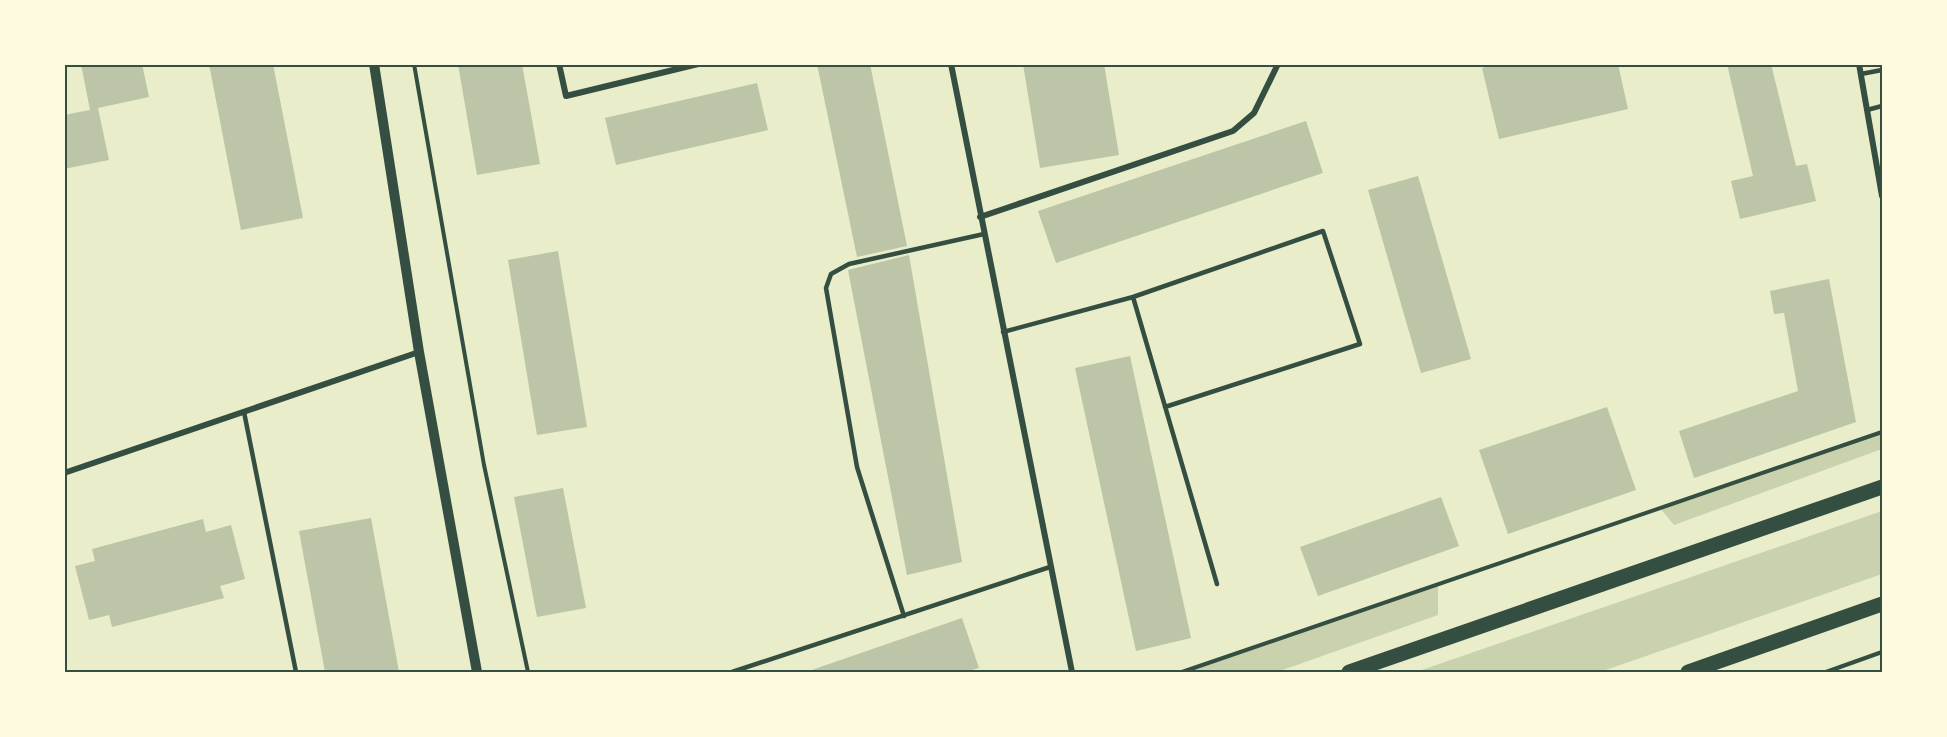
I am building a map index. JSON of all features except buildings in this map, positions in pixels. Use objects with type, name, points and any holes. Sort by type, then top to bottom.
[{"type":"main road","points":[[1349,672],[1882,487]]},
{"type":"main road","points":[[1688,672],[1882,604]]},
{"type":"street","points":[[374,64],[419,352],[477,672]]},
{"type":"street","points":[[559,64],[566,96],[698,64]]},
{"type":"street","points":[[951,64],[1072,672]]},
{"type":"street","points":[[980,217],[1233,131],[1254,113],[1278,64]]},
{"type":"street","points":[[1859,64],[1882,196]]},
{"type":"street","points":[[64,474],[419,352]]},
{"type":"lane","points":[[1861,74],[1882,70]]},
{"type":"lane","points":[[1867,110],[1882,106]]},
{"type":"lane","points":[[1003,332],[1133,297],[1323,231],[1360,344],[1165,407]]},
{"type":"lane","points":[[904,615],[856,467],[826,288],[831,274],[849,264],[984,234]]},
{"type":"lane","points":[[1133,297],[1217,584]]},
{"type":"lane","points":[[244,412],[296,672]]},
{"type":"lane","points":[[732,672],[1050,567]]},
{"type":"path","points":[[414,64],[484,465],[528,672]]},
{"type":"path","points":[[1182,672],[1882,432]]},
{"type":"path","points":[[1826,672],[1882,652]]},
{"type":"green space","points":[[1882,432],[1882,449],[1674,525],[1660,508]]},
{"type":"green space","points":[[1882,511],[1882,574],[1600,672],[1416,672]]},
{"type":"green space","points":[[1438,584],[1438,615],[1277,672],[1182,672]]}]
